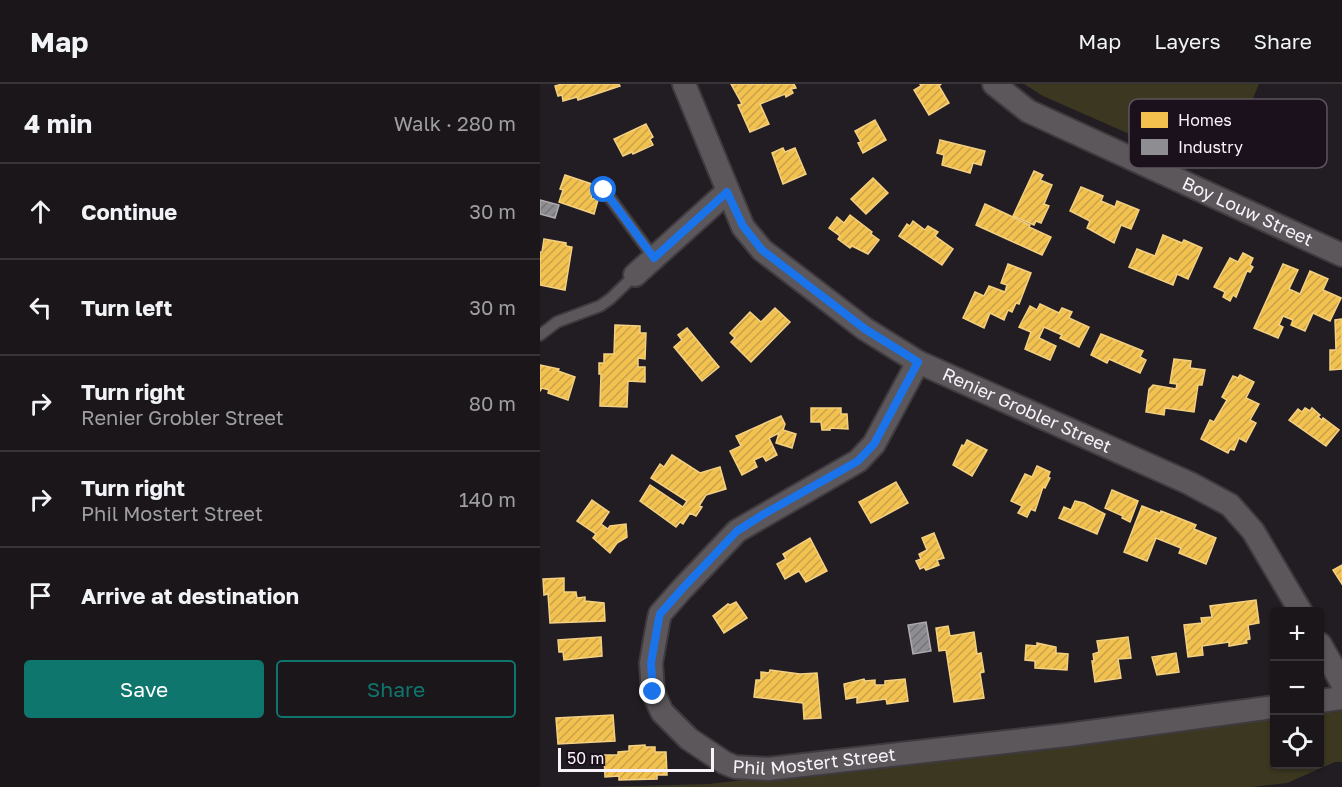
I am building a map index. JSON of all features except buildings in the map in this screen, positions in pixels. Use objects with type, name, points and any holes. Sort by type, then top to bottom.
[{"type":"street","name":"Renier Grobler Street","points":[[684,84],[727,192],[743,226],[762,250],[865,329],[918,362],[1190,483],[1230,506],[1253,531],[1298,607]]},
{"type":"street","name":"Boy Louw Street","points":[[994,84],[1028,111],[1129,157]]},
{"type":"street","name":"Boy Louw Street","points":[[1152,168],[1342,255]]},
{"type":"street","points":[[635,275],[727,192]]},
{"type":"street","name":"Phil Mostert Street","points":[[918,362],[874,444],[866,454],[858,461],[737,531],[660,614],[651,663],[653,692],[662,712],[689,739],[716,758],[735,767],[768,769],[1067,735],[1270,708]]},
{"type":"street","points":[[1324,651],[1342,683]]},
{"type":"street","points":[[1324,700],[1342,698]]},
{"type":"lane","points":[[604,190],[654,258]]},
{"type":"lane","points":[[540,335],[557,322],[610,300],[635,275]]},
{"type":"shaded area","points":[[1024,84],[1259,84],[1253,99],[1129,99],[1129,134],[1043,96]]},
{"type":"shaded area","points":[[1342,709],[1342,762],[1335,762],[1324,767],[1324,715],[1324,711]]},
{"type":"shaded area","points":[[1270,718],[1270,769],[1319,769],[1287,783],[1252,787],[597,787],[709,784]]},
{"type":"route","points":[[604,190],[654,258],[727,192],[743,226],[762,250],[865,329],[918,362],[874,444],[866,454],[858,461],[737,531],[660,614],[651,663],[653,692]]}]
